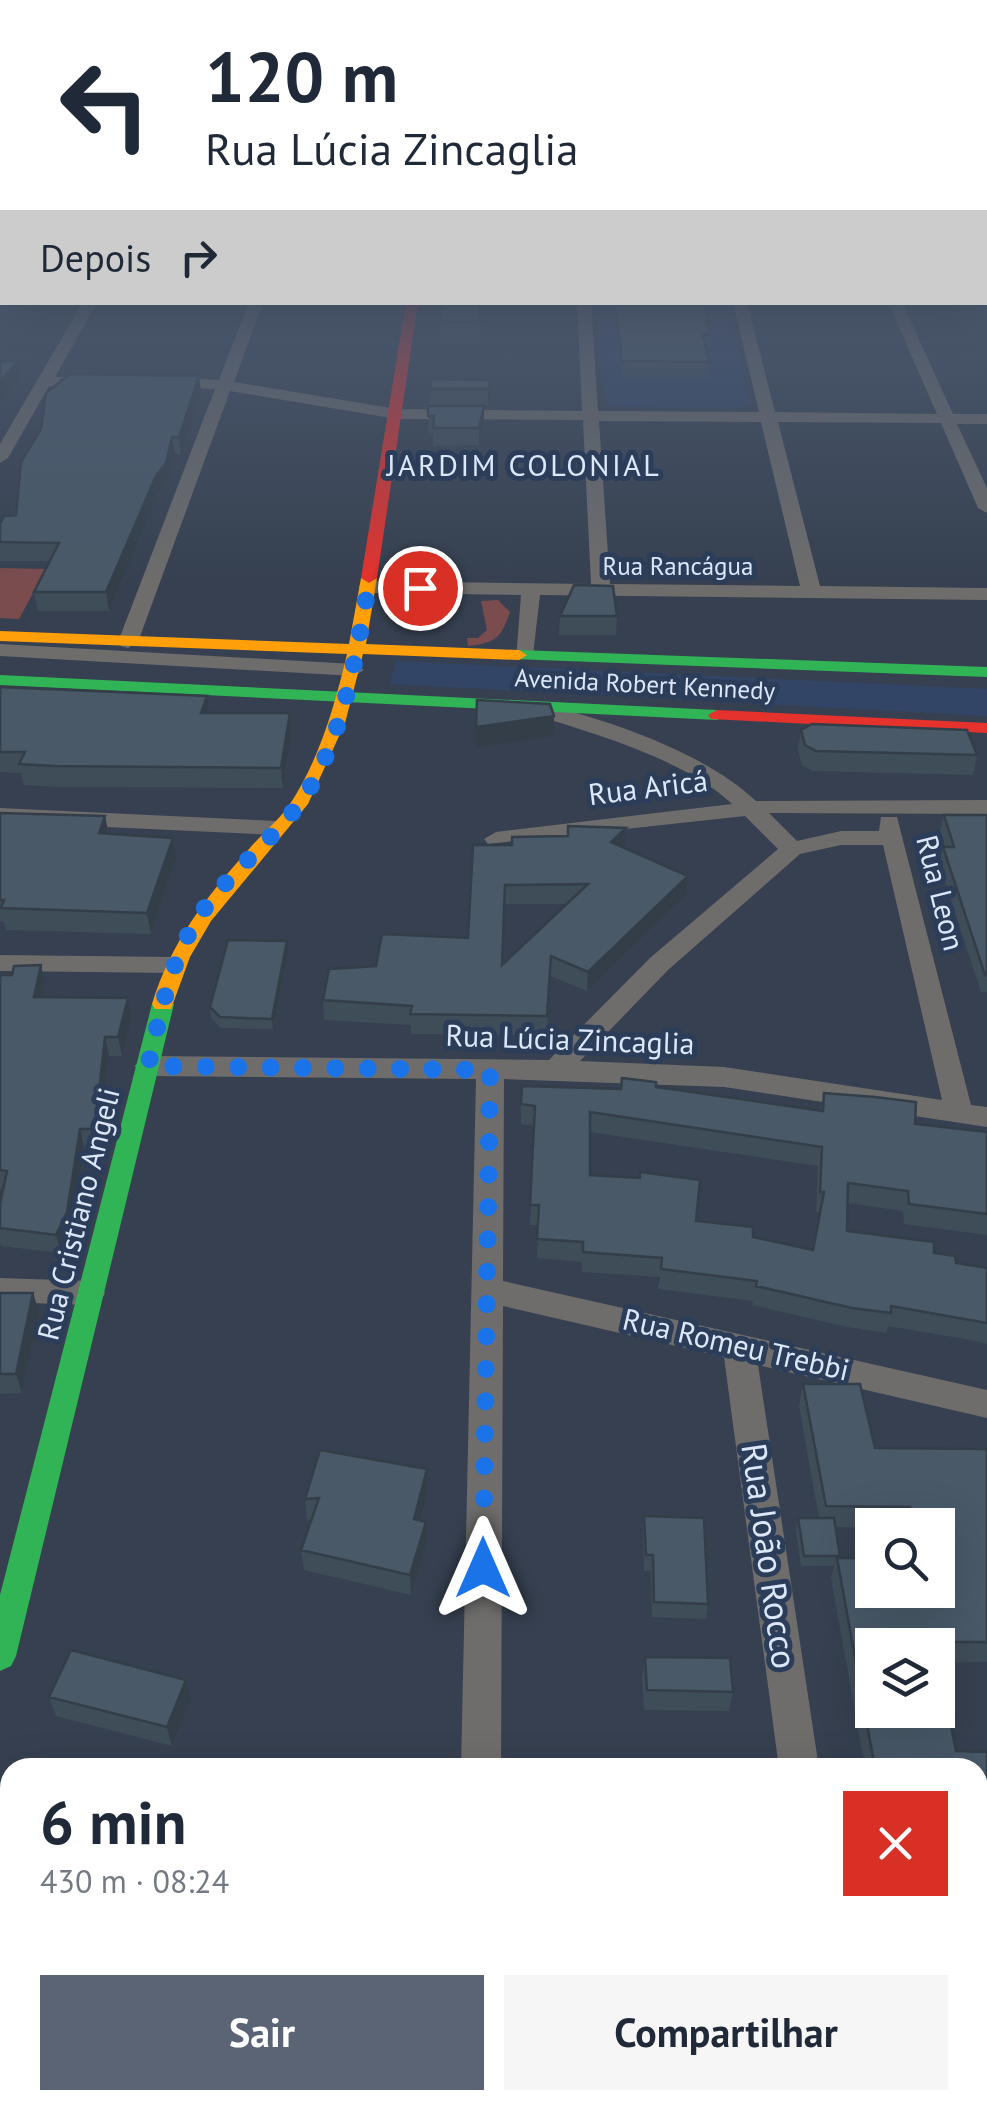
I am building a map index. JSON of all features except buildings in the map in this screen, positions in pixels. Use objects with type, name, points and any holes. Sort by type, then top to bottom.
[{"type":"street","points":[[0,458],[41,385]]},
{"type":"street","points":[[128,642],[224,385]]},
{"type":"street","points":[[227,385],[397,414],[987,419]]},
{"type":"street","name":"Rua Cristiano Angeli","points":[[0,1656],[174,965],[196,920],[317,776],[356,660],[401,385]]},
{"type":"street","points":[[591,385],[601,592]]},
{"type":"street","points":[[759,385],[811,590]]},
{"type":"street","points":[[931,385],[987,508]]},
{"type":"street","name":"Rua Rancágua","points":[[368,588],[987,594]]},
{"type":"street","points":[[523,655],[530,590]]},
{"type":"street","name":"Avenida Robert Kennedy","points":[[0,636],[356,660]]},
{"type":"street","name":"Avenida Robert Kennedy","points":[[0,650],[356,660],[523,655],[987,672]]},
{"type":"street","name":"Avenida Robert Kennedy","points":[[0,680],[987,728]]},
{"type":"street","points":[[526,705],[618,734],[668,755],[726,785],[749,808]]},
{"type":"street","name":"Rua Leon","points":[[885,806],[973,1114]]},
{"type":"street","name":"Rua Aricá","points":[[749,808],[792,849]]},
{"type":"street","name":"Rua Aricá","points":[[496,840],[749,808],[987,808]]},
{"type":"street","points":[[0,816],[277,828]]},
{"type":"street","points":[[556,1070],[659,964],[792,849],[841,838],[893,838]]},
{"type":"street","points":[[0,963],[174,965]]},
{"type":"street","name":"Rua Lúcia Zincaglia","points":[[148,1066],[556,1070],[724,1077],[973,1114]]},
{"type":"street","points":[[481,1758],[490,1070]]},
{"type":"street","name":"Rua Romeu Trebbi","points":[[485,1289],[739,1344],[987,1404]]},
{"type":"street","points":[[0,1290],[89,1293]]},
{"type":"street","name":"Rua João Rocco","points":[[739,1344],[798,1758]]},
{"type":"shaded area","points":[[604,385],[746,385],[750,404],[737,409],[609,406]]},
{"type":"shaded area","points":[[0,568],[46,569],[19,619],[0,618]]},
{"type":"shaded area","points":[[498,600],[510,612],[504,628],[491,641],[468,646],[467,638],[478,638],[487,630],[481,601]]},
{"type":"shaded area","points":[[396,661],[987,689],[987,716],[390,684]]},
{"type":"traffic: fast","points":[[519,655],[987,672]]},
{"type":"traffic: fast","points":[[0,680],[717,715]]},
{"type":"traffic: fast","points":[[0,1656],[163,1004]]},
{"type":"traffic: slow","points":[[163,1004],[190,936],[295,809],[314,777],[345,694],[369,578]]},
{"type":"traffic: slow","points":[[0,636],[519,655]]},
{"type":"traffic: jam","points":[[369,578],[399,385]]},
{"type":"traffic: jam","points":[[717,715],[987,728]]},
{"type":"district","name":"JARDIM COLONIAL","points":[[524,466]]},
{"type":"route","points":[[420,588],[368,588],[354,670],[317,776],[297,806],[196,920],[174,965],[148,1066],[490,1070],[483,1568]]}]
